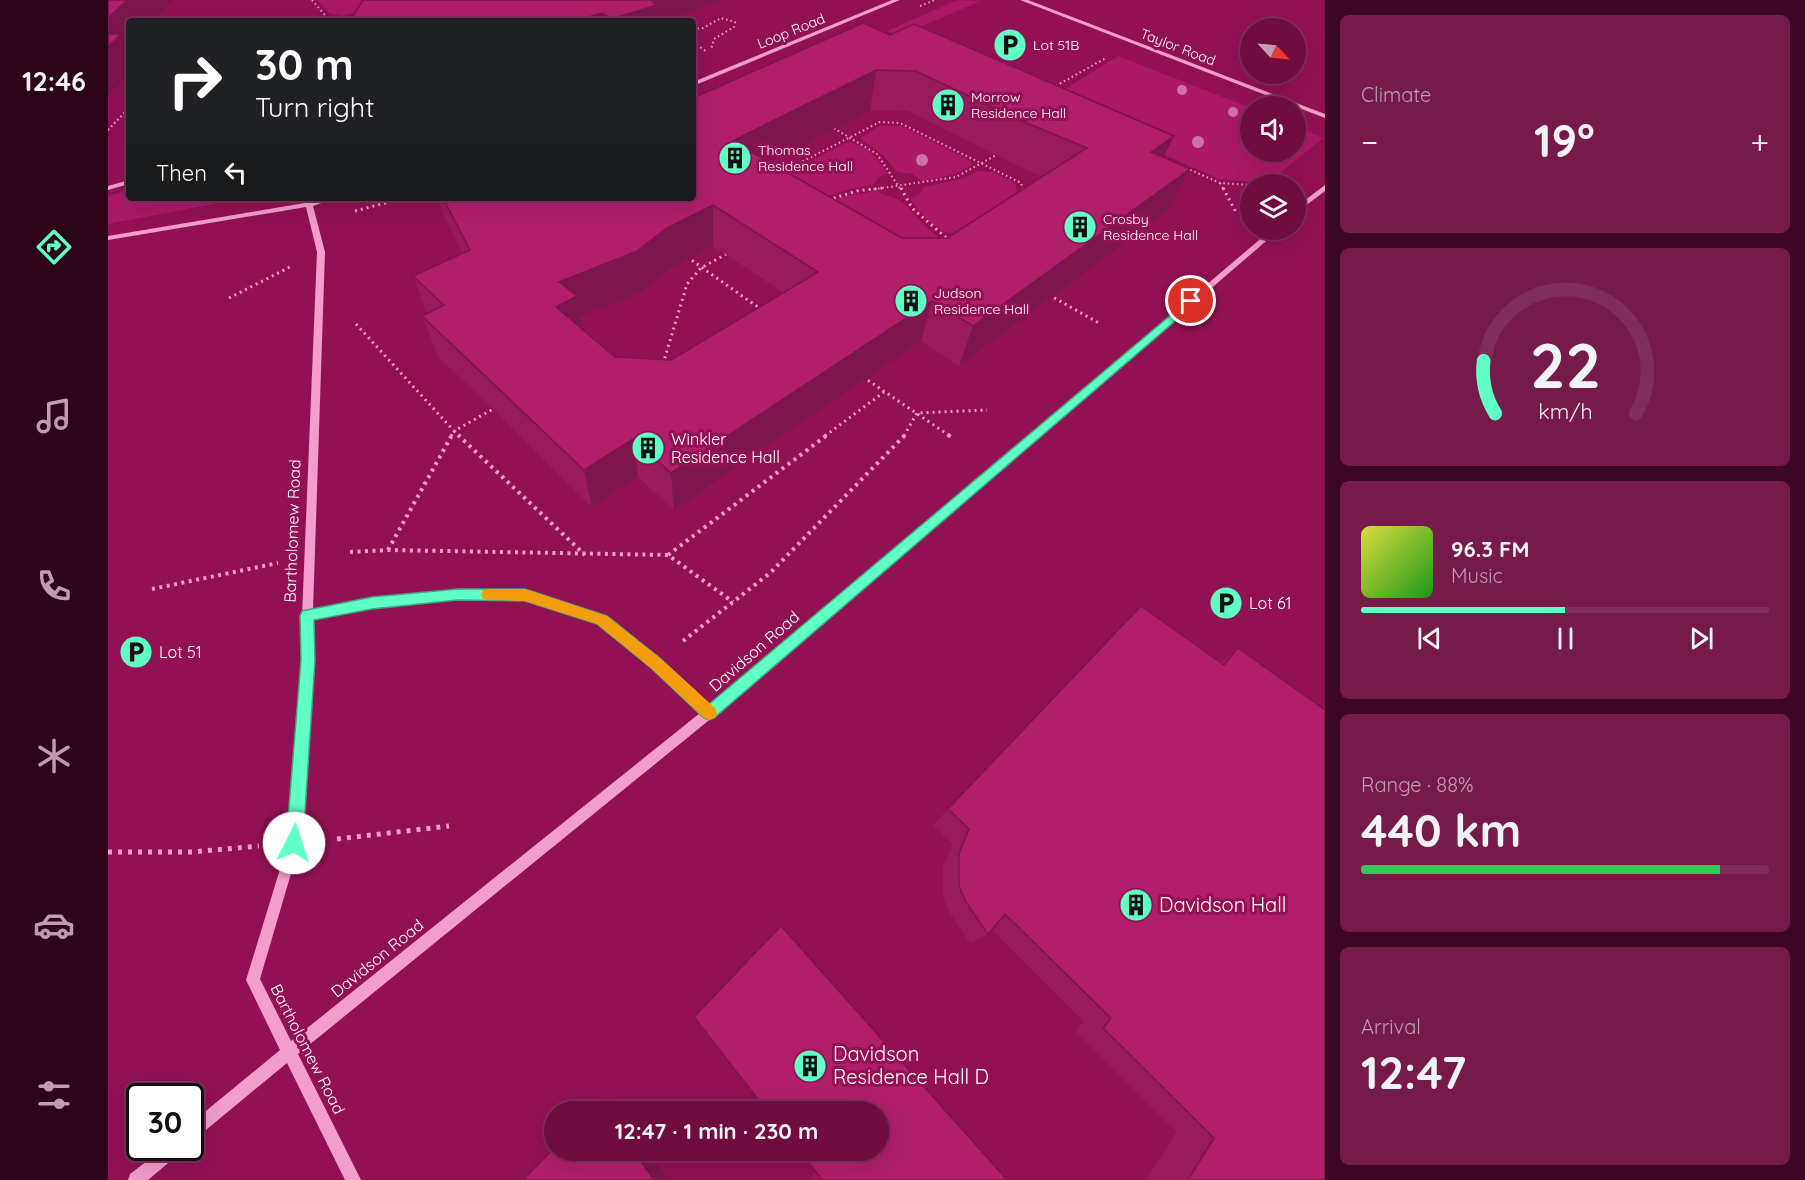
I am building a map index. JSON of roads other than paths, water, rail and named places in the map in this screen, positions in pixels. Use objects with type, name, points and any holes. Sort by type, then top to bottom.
[{"type":"street","name":"Loop Road","points":[[696,83],[897,0]]},
{"type":"street","name":"Taylor Road","points":[[1023,0],[1325,116]]},
{"type":"street","points":[[108,188],[126,183]]},
{"type":"street","points":[[1306,203],[1325,187]]},
{"type":"street","points":[[108,238],[308,201]]},
{"type":"street","name":"Bartholomew Road","points":[[308,201],[321,252],[307,616],[308,660],[294,843],[254,980],[353,1180]]},
{"type":"street","name":"Davidson Road","points":[[204,1122],[709,713],[1263,240]]},
{"type":"street","points":[[307,616],[372,603],[458,594],[525,595],[602,620],[656,664],[709,713]]},
{"type":"street","points":[[136,1180],[159,1161]]},
{"type":"place","name":"Lot 51B","points":[[1010,45]]},
{"type":"place","name":"Morrow Residence Hall","points":[[948,105]]},
{"type":"place","name":"Thomas Residence Hall","points":[[735,158]]},
{"type":"place","name":"Crosby Residence Hall","points":[[1080,227]]},
{"type":"place","name":"Judson Residence Hall","points":[[911,301]]},
{"type":"place","name":"Winkler Residence Hall","points":[[648,448]]},
{"type":"place","name":"Lot 61","points":[[1226,603]]},
{"type":"place","name":"Lot 51","points":[[136,652]]},
{"type":"place","name":"Davidson Hall","points":[[1136,905]]},
{"type":"place","name":"Davidson Residence Hall D","points":[[810,1066]]}]
